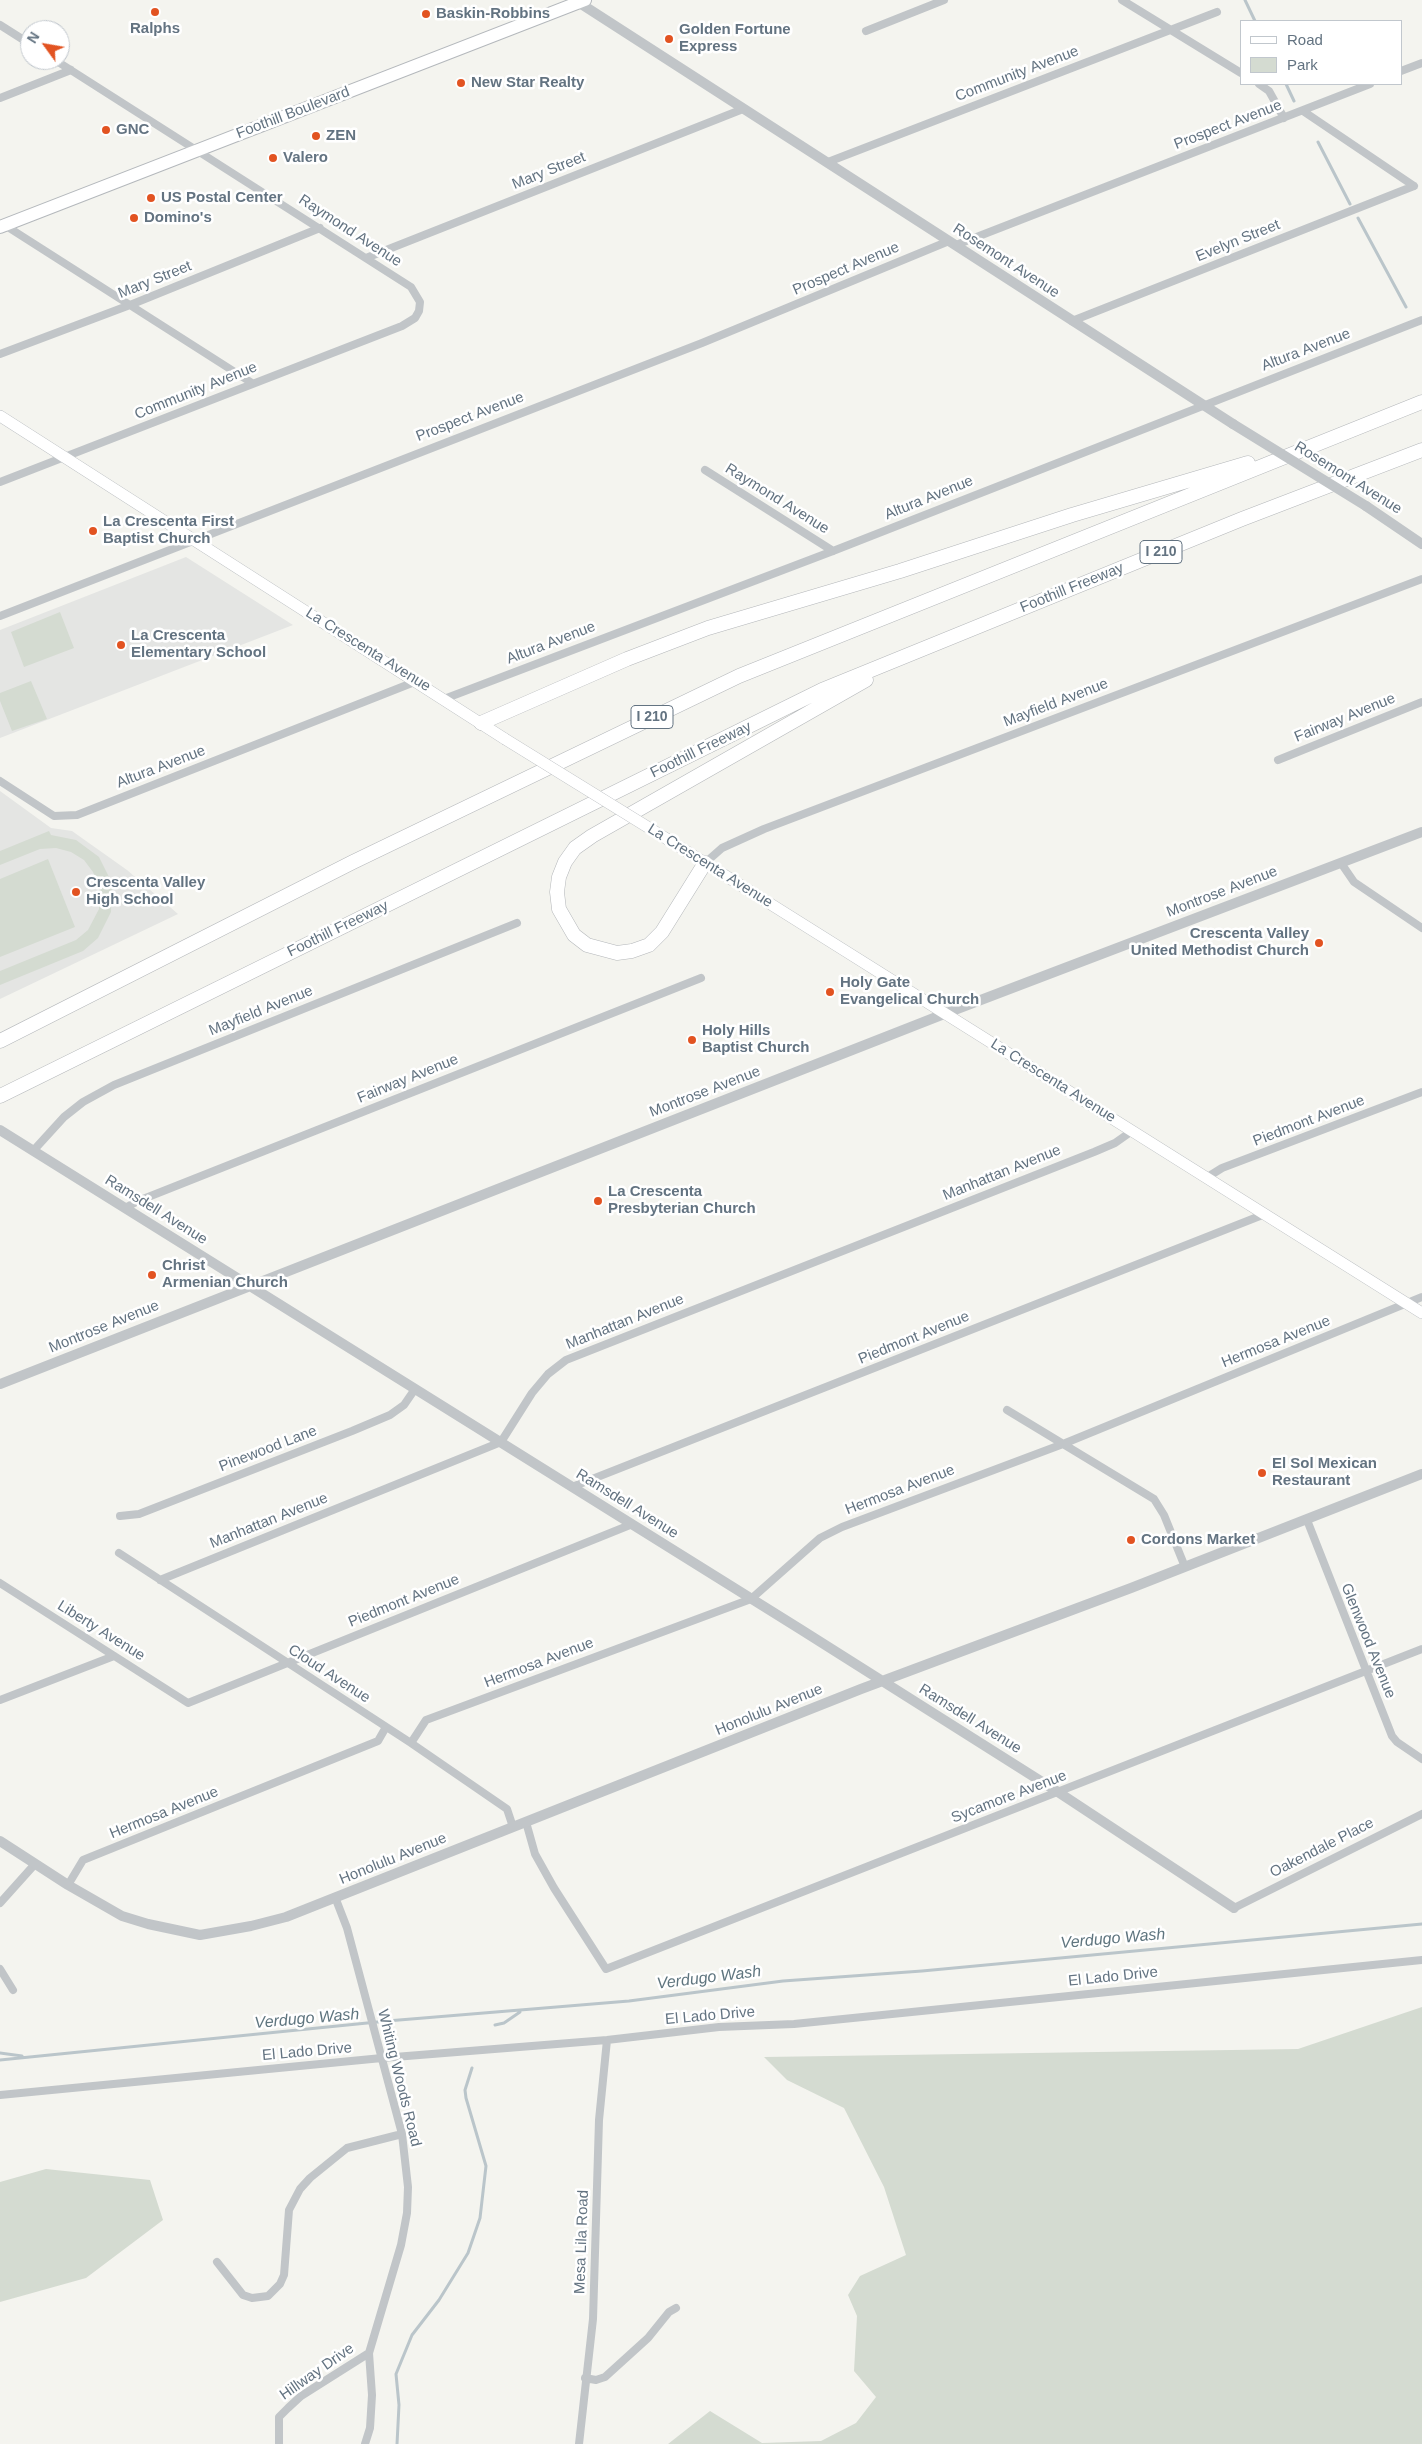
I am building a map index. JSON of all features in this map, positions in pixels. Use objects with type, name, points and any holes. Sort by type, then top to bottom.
[{"type":"highway","name":"I 210","points":[[0,1041],[353,862],[739,676],[1422,402]]},
{"type":"highway","points":[[481,723],[626,659],[708,628],[900,571],[1072,515],[1326,441]]},
{"type":"highway","name":"Foothill Freeway","points":[[0,1096],[822,690],[1242,519],[1422,450]]},
{"type":"highway","points":[[705,863],[662,932],[649,945],[632,951],[617,953],[601,951],[587,945],[574,935],[559,909],[557,892],[559,877],[565,862],[575,848],[592,836],[919,650]]},
{"type":"main road","name":"Foothill Boulevard","points":[[1,224],[198,150],[580,1]]},
{"type":"main road","name":"La Crescenta Avenue","points":[[0,416],[505,739],[848,951],[944,1014],[1422,1313]]},
{"type":"street","points":[[866,30],[944,0]]},
{"type":"street","points":[[1122,0],[1240,72]]},
{"type":"street","name":"Rosemont Avenue","points":[[580,1],[743,109],[1072,321],[1205,404],[1233,424],[1366,506],[1422,544]]},
{"type":"street","name":"Community Avenue","points":[[828,162],[1217,12]]},
{"type":"street","points":[[0,25],[20,38]]},
{"type":"street","points":[[1402,71],[1422,63]]},
{"type":"street","points":[[0,98],[71,70]]},
{"type":"street","name":"Raymond Avenue","points":[[71,70],[411,287],[420,302],[419,311],[415,318],[402,326]]},
{"type":"street","points":[[1260,85],[1269,91],[1284,118]]},
{"type":"street","name":"Prospect Avenue","points":[[0,616],[702,343],[952,243],[1368,85]]},
{"type":"street","name":"Mary Street","points":[[366,258],[743,109]]},
{"type":"street","name":"Evelyn Street","points":[[1072,321],[1414,186],[1303,111]]},
{"type":"street","points":[[1,224],[252,383]]},
{"type":"street","name":"Mary Street","points":[[0,354],[130,305],[320,228]]},
{"type":"street","name":"Altura Avenue","points":[[444,699],[833,551],[1422,320]]},
{"type":"street","name":"Community Avenue","points":[[0,482],[66,458],[252,383],[402,326]]},
{"type":"street","name":"Raymond Avenue","points":[[705,470],[833,551]]},
{"type":"street","name":"Mayfield Avenue","points":[[705,863],[722,848],[764,829],[1422,579]]},
{"type":"street","name":"Altura Avenue","points":[[0,781],[54,816],[77,815],[417,682]]},
{"type":"street","name":"Fairway Avenue","points":[[1278,760],[1422,702]]},
{"type":"street","name":"Montrose Avenue","points":[[0,1384],[944,1014],[1422,832]]},
{"type":"street","points":[[1341,863],[1354,882],[1422,928]]},
{"type":"street","name":"Mayfield Avenue","points":[[33,1151],[64,1117],[83,1102],[114,1085],[517,923]]},
{"type":"street","name":"Fairway Avenue","points":[[125,1208],[156,1193],[702,978]]},
{"type":"street","name":"Piedmont Avenue","points":[[1206,1178],[1222,1168],[1422,1092]]},
{"type":"street","name":"Ramsdell Avenue","points":[[1,1131],[247,1286],[415,1388],[630,1525],[751,1598],[881,1682],[1058,1792],[1234,1908]]},
{"type":"street","name":"Manhattan Avenue","points":[[160,1580],[501,1442],[532,1393],[548,1374],[566,1360],[1094,1152],[1115,1143],[1132,1131]]},
{"type":"street","name":"Piedmont Avenue","points":[[572,1487],[1265,1214]]},
{"type":"street","name":"Hermosa Avenue","points":[[411,1742],[426,1720],[751,1598],[826,1534],[1063,1444],[1422,1296]]},
{"type":"street","name":"Pinewood Lane","points":[[120,1516],[139,1514],[368,1425],[404,1406],[415,1388]]},
{"type":"street","points":[[1007,1410],[1154,1499],[1164,1515],[1185,1566]]},
{"type":"street","name":"Honolulu Avenue","points":[[0,1841],[68,1885],[122,1916],[148,1924],[200,1935],[243,1928],[286,1917],[881,1682],[1422,1474]]},
{"type":"street","name":"Glenwood Avenue","points":[[1306,1520],[1364,1670],[1392,1736],[1397,1742],[1422,1759]]},
{"type":"street","name":"Piedmont Avenue","points":[[188,1702],[630,1525]]},
{"type":"street","name":"Cloud Avenue","points":[[119,1553],[411,1742],[507,1809],[513,1827]]},
{"type":"street","name":"Liberty Avenue","points":[[0,1583],[188,1702]]},
{"type":"street","name":"Sycamore Avenue","points":[[526,1822],[535,1854],[554,1888],[606,1969],[1364,1670],[1422,1649]]},
{"type":"street","points":[[0,1700],[114,1656]]},
{"type":"street","name":"Hermosa Avenue","points":[[68,1885],[83,1860],[378,1740],[386,1727]]},
{"type":"street","name":"Oakendale Place","points":[[1234,1908],[1422,1814]]},
{"type":"street","points":[[0,1903],[36,1864]]},
{"type":"street","name":"Whiting Woods Road","points":[[335,1898],[347,1928],[402,2134],[408,2187],[405,2229],[369,2353],[372,2395],[370,2428],[365,2444]]},
{"type":"street","name":"El Lado Drive","points":[[0,2095],[382,2058],[607,2040],[718,2027],[794,2024],[1422,1960]]},
{"type":"street","points":[[0,1969],[13,1990]]},
{"type":"street","name":"Mesa Lila Road","points":[[579,2444],[593,2319],[599,2120],[607,2040]]},
{"type":"street","points":[[217,2262],[243,2295],[252,2298],[268,2296],[280,2284],[284,2275],[289,2210],[300,2190],[310,2178],[347,2148],[402,2134]]},
{"type":"street","points":[[585,2378],[596,2380],[606,2377],[676,2308]]},
{"type":"street","name":"Hillway Drive","points":[[279,2444],[279,2417],[301,2396],[369,2353]]},
{"type":"shaded area","name":"La Crescenta Elementary School","points":[[186,557],[293,625],[0,738],[0,630]]},
{"type":"shaded area","name":"Crescenta Valley High School","points":[[0,791],[51,828],[72,831],[127,870],[178,914],[0,999]]},
{"type":"green space","points":[[60,612],[74,648],[24,667],[11,632]]},
{"type":"green space","points":[[31,681],[47,719],[12,731],[0,701],[0,693]]},
{"type":"green space","points":[[49,831],[51,835],[76,840],[99,857],[112,883],[111,912],[98,938],[83,951],[0,985],[0,971],[76,940],[88,930],[99,909],[99,886],[93,872],[84,860],[71,852],[56,848],[40,849],[0,865],[0,851]]},
{"type":"green space","points":[[48,859],[75,927],[0,957],[0,879]]},
{"type":"green space","points":[[1422,2007],[1422,2444],[668,2444],[710,2411],[762,2443],[821,2441],[856,2423],[876,2397],[854,2371],[857,2316],[848,2295],[860,2276],[906,2255],[884,2187],[844,2108],[787,2080],[764,2057],[1298,2049]]},
{"type":"green space","points":[[46,2169],[150,2180],[163,2220],[86,2278],[0,2302],[0,2182]]},
{"type":"waterway","points":[[1245,0],[1255,20]]},
{"type":"waterway","points":[[1286,85],[1294,101]]},
{"type":"waterway","points":[[1318,142],[1350,204]]},
{"type":"waterway","points":[[1358,218],[1406,307]]},
{"type":"waterway","name":"Verdugo Wash","points":[[0,2060],[387,2021],[629,2001],[783,1981],[922,1971],[1422,1924]]},
{"type":"waterway","points":[[495,2025],[504,2023],[520,2012]]},
{"type":"waterway","points":[[0,2053],[22,2056]]},
{"type":"waterway","points":[[397,2444],[399,2405],[396,2374],[412,2335],[439,2300],[468,2253],[480,2218],[486,2166],[466,2098],[465,2090],[472,2068]]},
{"type":"place","name":"Ralphs","points":[[155,12]]},
{"type":"place","name":"Baskin-Robbins","points":[[426,14]]},
{"type":"place","name":"Golden Fortune Express","points":[[669,39]]},
{"type":"place","name":"New Star Realty","points":[[461,83]]},
{"type":"place","name":"GNC","points":[[106,130]]},
{"type":"place","name":"ZEN","points":[[316,136]]},
{"type":"place","name":"Valero","points":[[273,158]]},
{"type":"place","name":"US Postal Center","points":[[151,198]]},
{"type":"place","name":"Domino's","points":[[134,218]]},
{"type":"place","name":"La Crescenta First Baptist Church","points":[[93,531]]},
{"type":"place","name":"La Crescenta Elementary School","points":[[121,645]]},
{"type":"place","name":"Crescenta Valley High School","points":[[76,892]]},
{"type":"place","name":"Crescenta Valley United Methodist Church","points":[[1319,943]]},
{"type":"place","name":"Holy Gate Evangelical Church","points":[[830,992]]},
{"type":"place","name":"Holy Hills Baptist Church","points":[[692,1040]]},
{"type":"place","name":"La Crescenta Presbyterian Church","points":[[598,1201]]},
{"type":"place","name":"Christ Armenian Church","points":[[152,1275]]},
{"type":"place","name":"El Sol Mexican Restaurant","points":[[1262,1473]]},
{"type":"place","name":"Cordons Market","points":[[1131,1540]]}]
